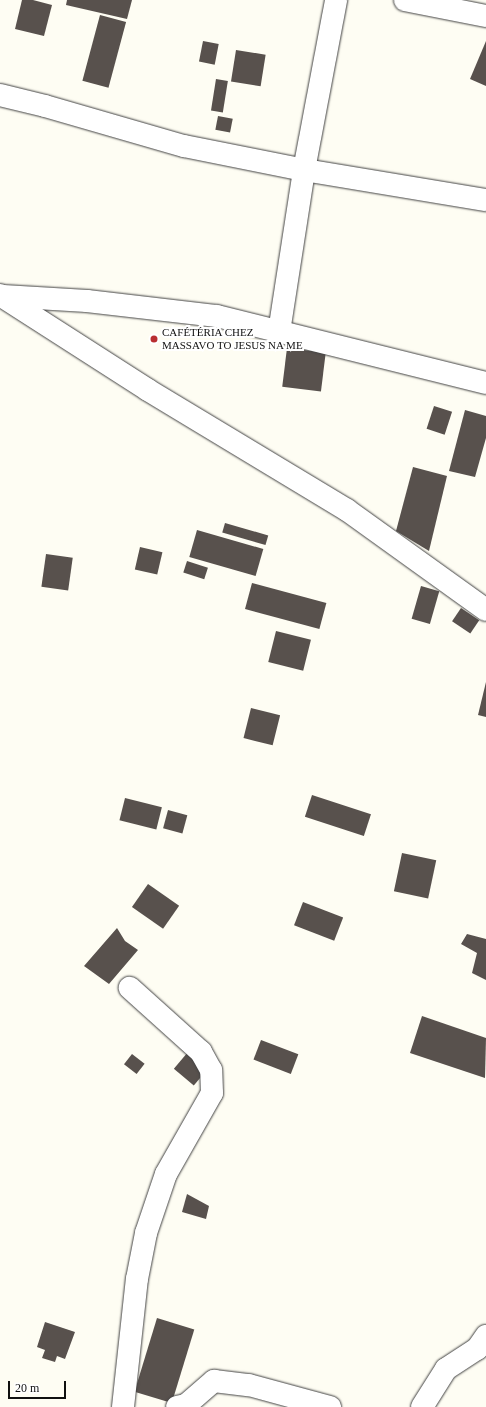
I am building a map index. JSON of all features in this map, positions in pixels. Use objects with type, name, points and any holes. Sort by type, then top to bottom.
[{"type":"street","points":[[278,332],[304,170],[336,0]]},
{"type":"street","points":[[405,0],[486,16]]},
{"type":"street","points":[[0,95],[45,106],[184,146],[304,170],[486,200]]},
{"type":"street","points":[[0,295],[87,301],[217,316],[486,383]]},
{"type":"street","points":[[0,295],[148,390],[347,510],[486,610]]},
{"type":"street","points":[[123,1407],[138,1279],[146,1233],[166,1174],[212,1093],[211,1070],[201,1052],[130,988]]},
{"type":"street","points":[[422,1407],[446,1369],[477,1349],[486,1336]]},
{"type":"street","points":[[127,1372],[137,1407]]},
{"type":"street","points":[[177,1407],[186,1405],[214,1381],[249,1385],[330,1407]]},
{"type":"building","points":[[22,0],[33,0],[52,5],[44,36],[15,29]]},
{"type":"building","points":[[67,0],[132,0],[127,19],[66,5]]},
{"type":"building","points":[[100,15],[126,22],[108,88],[82,81]]},
{"type":"building","points":[[203,41],[219,44],[215,65],[199,62]]},
{"type":"building","points":[[486,41],[486,86],[470,79]]},
{"type":"building","points":[[236,50],[266,55],[261,86],[231,82]]},
{"type":"building","points":[[216,79],[228,81],[223,112],[211,111]]},
{"type":"building","points":[[218,116],[233,119],[230,133],[215,130]]},
{"type":"building","points":[[287,348],[326,353],[321,391],[282,387]]},
{"type":"building","points":[[434,406],[452,412],[445,435],[427,429]]},
{"type":"building","points":[[465,410],[486,416],[486,438],[475,477],[449,471]]},
{"type":"building","points":[[413,467],[447,476],[429,551],[396,531]]},
{"type":"building","points":[[225,523],[268,535],[266,545],[222,533]]},
{"type":"building","points":[[197,530],[263,549],[256,576],[189,557]]},
{"type":"building","points":[[140,547],[162,552],[157,575],[135,569]]},
{"type":"building","points":[[46,554],[73,558],[68,590],[41,587]]},
{"type":"building","points":[[187,561],[208,568],[204,579],[183,572]]},
{"type":"building","points":[[252,583],[326,603],[319,629],[245,609]]},
{"type":"building","points":[[421,586],[439,591],[430,624],[412,619]]},
{"type":"building","points":[[461,608],[479,620],[470,634],[452,621]]},
{"type":"building","points":[[276,631],[311,640],[303,671],[268,662]]},
{"type":"building","points":[[486,682],[486,717],[478,715]]},
{"type":"building","points":[[251,708],[280,715],[273,745],[244,738]]},
{"type":"building","points":[[312,795],[371,814],[364,836],[305,817]]},
{"type":"building","points":[[125,798],[162,807],[156,830],[119,820]]},
{"type":"building","points":[[168,810],[187,815],[182,834],[163,828]]},
{"type":"building","points":[[402,853],[436,860],[428,898],[394,891]]},
{"type":"building","points":[[148,884],[179,906],[163,929],[132,907]]},
{"type":"building","points":[[303,902],[343,917],[334,941],[294,925]]},
{"type":"building","points":[[117,928],[125,941],[138,950],[109,984],[84,966]]},
{"type":"building","points":[[467,934],[486,939],[486,980],[472,973],[477,953],[461,944]]},
{"type":"building","points":[[422,1016],[486,1038],[485,1078],[410,1053]]},
{"type":"building","points":[[261,1040],[298,1054],[291,1074],[253,1060]]},
{"type":"building","points":[[188,1052],[208,1069],[194,1086],[174,1069]]},
{"type":"building","points":[[132,1054],[145,1064],[137,1074],[124,1064]]},
{"type":"building","points":[[187,1194],[209,1206],[206,1219],[182,1212]]},
{"type":"building","points":[[157,1318],[194,1329],[172,1403],[134,1392]]},
{"type":"building","points":[[45,1322],[75,1332],[65,1359],[57,1356],[55,1362],[42,1358],[45,1350],[37,1347]]},
{"type":"place","name":"CAFÉTÉRIA CHEZ MASSAVO TO JESUS NA ME","points":[[154,339]]}]
